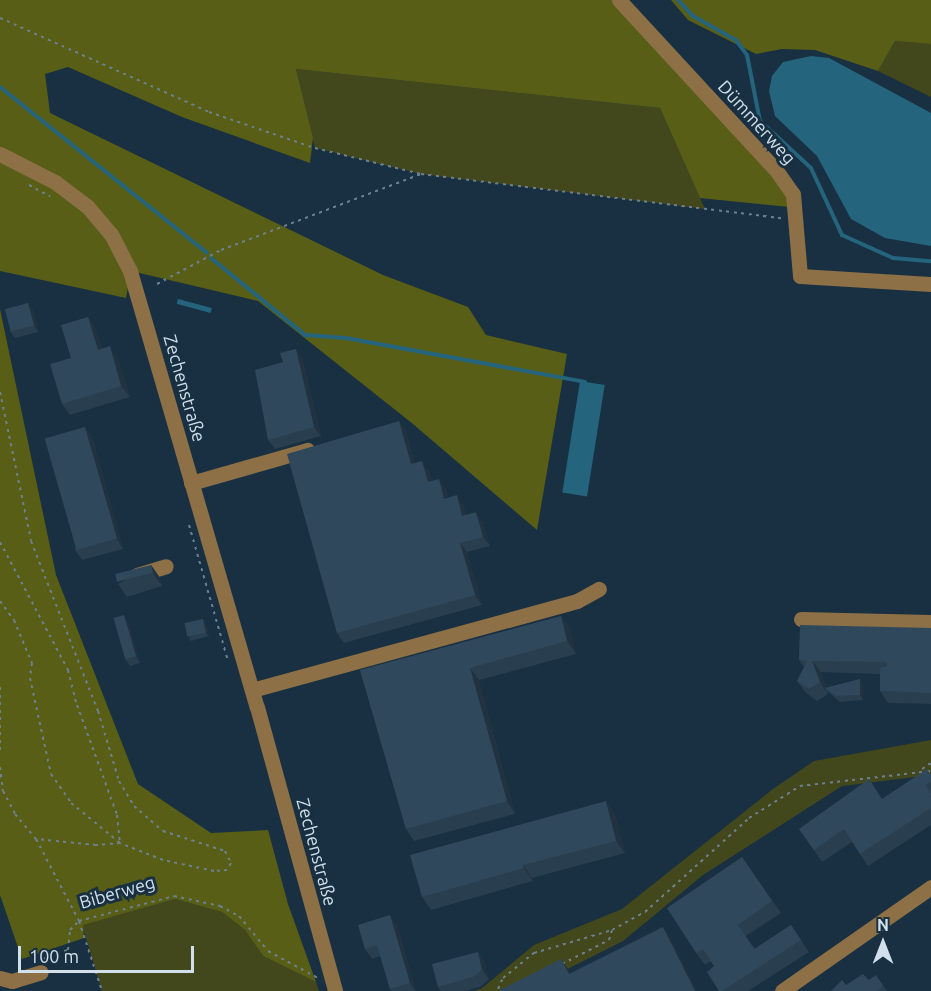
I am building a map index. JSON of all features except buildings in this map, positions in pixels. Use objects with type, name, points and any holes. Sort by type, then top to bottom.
[{"type":"street","name":"Dümmerweg","points":[[619,0],[776,170],[793,194],[800,276],[931,284]]},
{"type":"street","name":"Zechenstraße","points":[[0,154],[76,197],[97,215],[118,245],[136,289],[252,690],[329,986]]},
{"type":"street","points":[[191,483],[321,446]]},
{"type":"street","points":[[122,579],[166,567]]},
{"type":"street","points":[[252,690],[577,601],[599,589]]},
{"type":"street","points":[[801,619],[931,622]]},
{"type":"street","points":[[782,991],[931,887]]},
{"type":"street","points":[[0,978],[12,981],[41,972]]},
{"type":"path","points":[[0,18],[208,112],[315,148],[421,174],[796,219]]},
{"type":"path","points":[[157,284],[220,250],[421,174]]},
{"type":"path","points":[[19,180],[57,200]]},
{"type":"path","points":[[0,392],[31,541],[98,711],[119,781],[134,806],[163,831],[225,851],[231,863],[228,870],[199,869],[120,843],[71,803],[51,774],[30,678],[32,663],[14,620],[0,601]]},
{"type":"path","points":[[188,521],[230,666]]},
{"type":"path","points":[[0,542],[68,670],[77,705],[117,815],[120,843]]},
{"type":"path","points":[[0,687],[0,753]]},
{"type":"path","points":[[922,769],[931,763]]},
{"type":"path","points":[[0,766],[3,791],[15,814],[36,839],[79,921],[102,991]]},
{"type":"path","points":[[496,990],[503,978],[534,953],[612,930],[653,906],[749,818],[800,786],[922,769],[931,771]]},
{"type":"path","points":[[36,839],[96,845],[120,843]]},
{"type":"path","name":"Biberweg","points":[[41,972],[43,960],[68,950],[70,930],[79,921],[174,896],[220,906],[239,916],[268,951],[329,986]]},
{"type":"path","points":[[560,965],[609,940],[612,930]]},
{"type":"path","points":[[321,973],[329,986]]},
{"type":"path","points":[[496,990],[502,990]]},
{"type":"green space","points":[[0,0],[612,0],[786,191],[789,207],[700,198],[660,108],[296,69],[313,138],[310,163],[182,117],[68,67],[45,74],[50,113],[383,275],[468,307],[486,335],[567,354],[537,530],[413,424],[258,301],[131,271],[126,298],[0,271]]},
{"type":"green space","points":[[671,0],[931,0],[931,44],[895,41],[878,71],[815,50],[782,49],[756,54],[688,20]]},
{"type":"green space","points":[[895,41],[931,44],[931,97],[878,71]]},
{"type":"green space","points":[[296,69],[660,108],[705,209],[421,174],[315,148]]},
{"type":"green space","points":[[0,309],[56,575],[138,784],[211,833],[268,830],[288,904],[316,982],[263,956],[245,930],[222,912],[175,899],[83,925],[84,938],[22,959],[0,895]]},
{"type":"green space","points":[[931,740],[931,775],[842,786],[703,875],[623,941],[524,991],[473,991],[481,989],[534,945],[622,909],[773,789],[814,761]]},
{"type":"green space","points":[[175,899],[222,912],[245,930],[263,956],[316,982],[319,991],[102,991],[82,925]]},
{"type":"water","points":[[811,56],[829,58],[931,113],[931,246],[885,238],[851,219],[817,156],[775,116],[769,91],[772,76],[783,62]]},
{"type":"water","points":[[178,299],[212,308],[211,313],[177,304]]},
{"type":"water","points":[[580,381],[605,385],[587,497],[562,493]]},
{"type":"waterway","points":[[678,0],[693,16],[736,40],[747,55],[760,121],[811,168],[842,235],[893,258],[931,261]]},
{"type":"waterway","points":[[0,87],[207,253]]},
{"type":"waterway","points":[[211,258],[305,335],[346,338],[585,382]]}]
